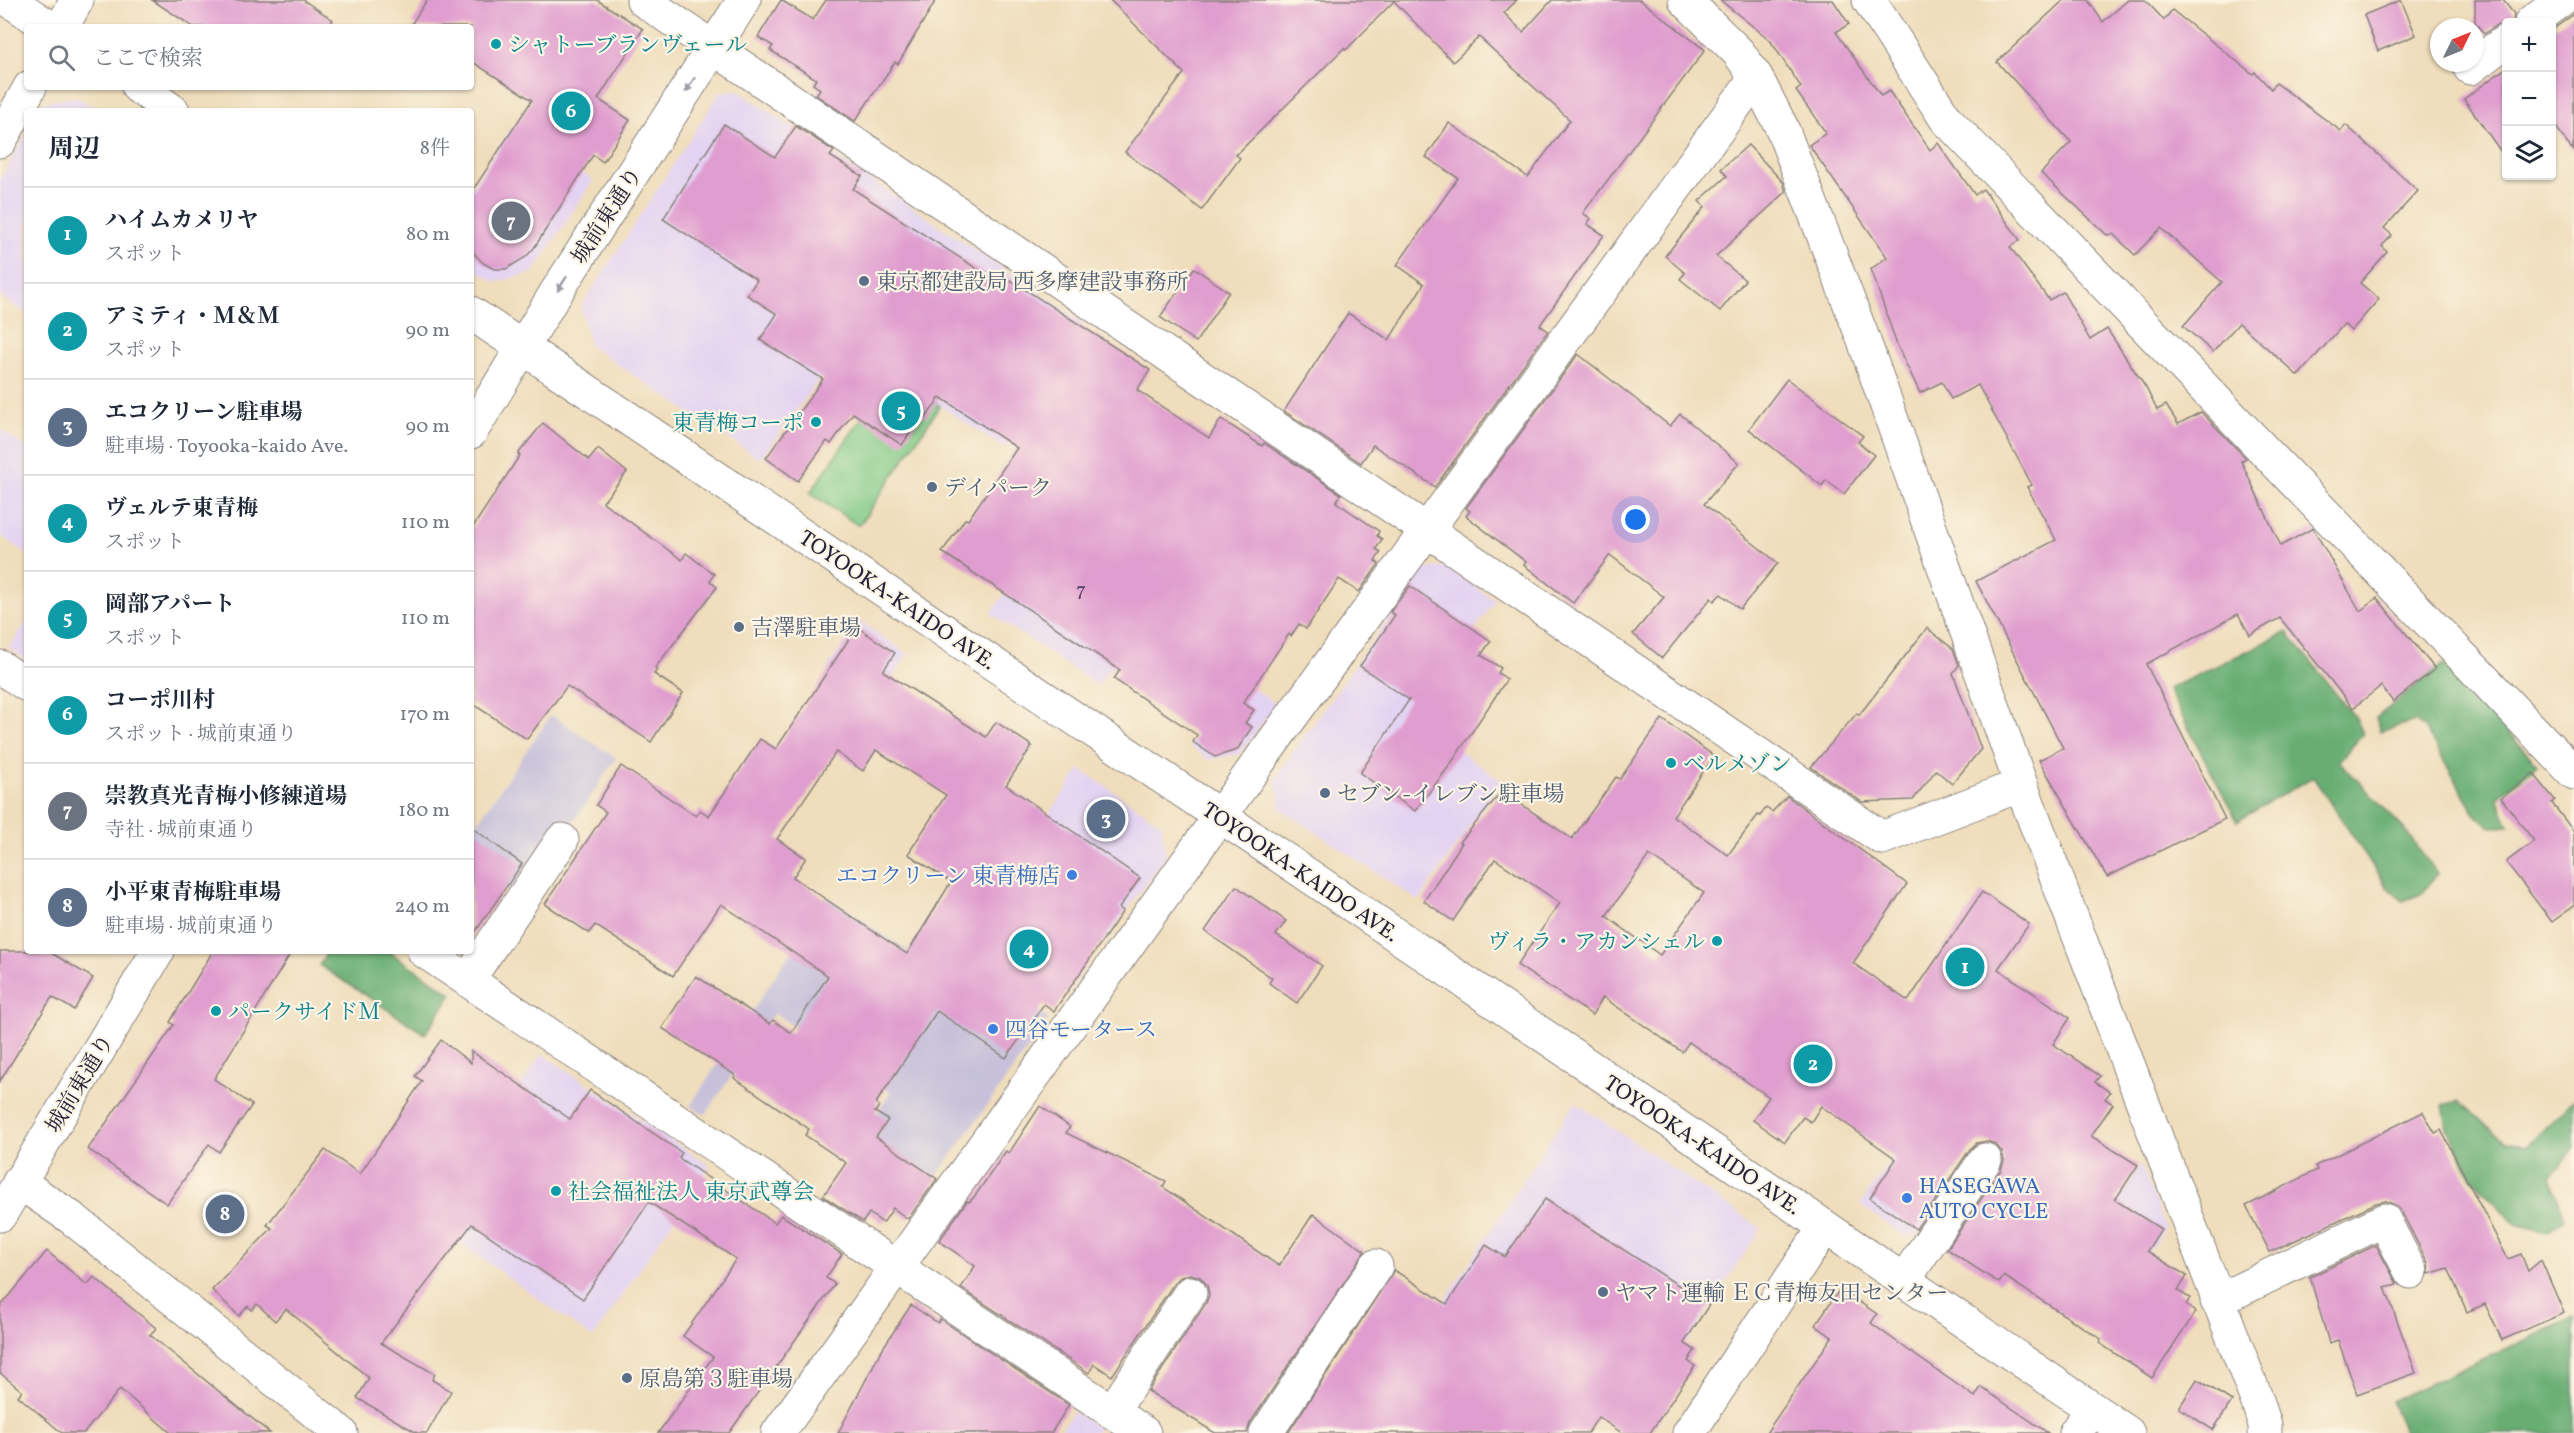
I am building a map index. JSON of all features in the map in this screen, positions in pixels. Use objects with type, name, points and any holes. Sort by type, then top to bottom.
[{"type":"street","points":[[9,0],[45,24]]},
{"type":"street","points":[[64,24],[77,0]]},
{"type":"street","points":[[643,0],[1881,837],[2021,785]]},
{"type":"street","name":"城前東通り","points":[[474,427],[744,0]]},
{"type":"street","points":[[1685,0],[1738,52],[1756,77],[1782,128],[1864,341],[2021,785],[2258,1403],[2265,1433]]},
{"type":"street","points":[[1869,0],[1946,118],[2574,773]]},
{"type":"street","points":[[2536,18],[2560,0]]},
{"type":"street","points":[[2484,58],[2502,44]]},
{"type":"street","points":[[778,1433],[1220,816],[1756,77]]},
{"type":"street","points":[[0,141],[28,90]]},
{"type":"street","points":[[142,90],[169,108]]},
{"type":"street","name":"TOYOOKA-KAIDO AVE.","points":[[474,315],[1220,816],[1904,1280],[2083,1421],[2128,1433]]},
{"type":"street","points":[[0,667],[24,683]]},
{"type":"street","points":[[468,980],[562,840]]},
{"type":"street","name":"城前東通り","points":[[0,1215],[156,954]]},
{"type":"street","points":[[429,954],[1144,1433]]},
{"type":"street","points":[[1904,1280],[1985,1160]]},
{"type":"street","points":[[19,1182],[73,1219],[341,1433]]},
{"type":"street","points":[[2217,1301],[2384,1220],[2411,1272]]},
{"type":"street","points":[[1689,1433],[1825,1227]]},
{"type":"street","points":[[1266,1433],[1376,1266]]},
{"type":"street","points":[[1112,1412],[1190,1293]]},
{"type":"shaded area","points":[[737,90],[1084,323],[1004,448],[845,343],[760,459],[590,346],[581,307],[720,92]]},
{"type":"shaded area","points":[[77,97],[94,108],[41,108],[44,102]]},
{"type":"shaded area","points":[[512,127],[593,180],[533,273],[495,282],[474,269],[474,184]]},
{"type":"shaded area","points":[[24,137],[24,312],[0,296],[0,180]]},
{"type":"shaded area","points":[[0,429],[24,446],[24,552],[0,535]]},
{"type":"shaded area","points":[[1072,493],[1178,565],[1098,686],[991,614]]},
{"type":"shaded area","points":[[1444,566],[1495,600],[1414,720],[1501,780],[1419,901],[1281,809],[1275,778],[1423,570]]},
{"type":"shaded area","points":[[859,621],[908,654],[876,701],[827,668]]},
{"type":"shaded area","points":[[24,626],[24,659],[9,648]]},
{"type":"shaded area","points":[[1236,677],[1276,704],[1240,754],[1209,760],[1189,746]]},
{"type":"shaded area","points":[[551,715],[616,758],[568,830],[557,823],[511,892],[474,867],[474,828]]},
{"type":"shaded area","points":[[1080,769],[1162,824],[1166,856],[1103,943],[1007,877]]},
{"type":"shaded area","points":[[827,897],[941,973],[955,954],[1049,1019],[928,1188],[859,1140],[891,1092],[774,1013],[705,1115],[690,1106]]},
{"type":"shaded area","points":[[542,1054],[710,1166],[593,1338],[429,1221]]},
{"type":"shaded area","points":[[1575,1102],[1761,1228],[1687,1342],[1628,1303],[1367,1419]]},
{"type":"shaded area","points":[[1894,1155],[1949,1191],[1921,1233],[1906,1237],[1860,1205]]},
{"type":"shaded area","points":[[2141,1165],[2165,1227],[2130,1282],[2084,1252]]},
{"type":"shaded area","points":[[1073,1411],[1099,1428],[1095,1433],[1059,1433]]},
{"type":"green space","points":[[892,374],[940,406],[859,526],[810,493]]},
{"type":"green space","points":[[2287,632],[2357,720],[2363,734],[2339,761],[2405,830],[2437,874],[2421,894],[2403,901],[2387,887],[2313,777],[2237,821],[2168,689]]},
{"type":"green space","points":[[2443,664],[2538,765],[2497,798],[2509,826],[2491,827],[2476,815],[2425,729],[2415,721],[2380,732],[2376,718]]},
{"type":"green space","points":[[326,954],[392,954],[452,994],[425,1034],[319,965]]},
{"type":"green space","points":[[2574,1100],[2574,1147],[2551,1177],[2565,1219],[2547,1232],[2515,1224],[2472,1178],[2447,1128],[2443,1105],[2458,1101],[2506,1141],[2526,1146]]},
{"type":"green space","points":[[2574,1318],[2574,1433],[2405,1433],[2391,1401]]},
{"type":"building","points":[[152,0],[303,0],[333,20],[330,24],[188,24]]},
{"type":"building","points":[[427,0],[597,0],[643,29],[598,99],[630,120],[603,162],[593,155],[534,248],[526,257],[506,269],[494,269],[483,263],[474,253],[474,188],[532,100],[474,63],[474,24],[412,23]]},
{"type":"building","points":[[781,0],[813,20],[826,0],[936,0],[898,64],[895,62],[855,121],[816,95],[820,89],[813,84],[816,79],[770,50],[773,46],[758,37]]},
{"type":"building","points":[[1110,0],[1517,0],[1504,13],[1523,32],[1552,0],[1640,0],[1705,50],[1583,213],[1591,219],[1587,224],[1604,235],[1540,325],[1548,331],[1435,487],[1373,445],[1361,463],[1284,411],[1348,313],[1389,340],[1424,284],[1397,265],[1458,178],[1426,157],[1449,123],[1528,177],[1570,120],[1479,37],[1453,62],[1394,1],[1236,155],[1240,158],[1202,210],[1125,152],[1184,73]]},
{"type":"building","points":[[1720,0],[1833,0],[1849,24],[1836,32],[1881,96],[1889,91],[1930,150],[1938,143],[1975,195],[1983,189],[2020,240],[2010,247],[2049,300],[2063,292],[2090,340],[2107,329],[2146,388],[2157,410],[2166,405],[2178,424],[2201,412],[2246,458],[2241,461],[2281,546],[2313,528],[2360,611],[2377,598],[2435,669],[2393,702],[2381,686],[2353,708],[2280,618],[2250,635],[2238,614],[2146,664],[2225,819],[2107,877],[2039,760],[2063,748],[1976,581],[2056,540],[2027,487],[2032,485],[1978,385],[1951,399],[1942,382],[1920,393],[1897,345],[1871,269],[1887,257],[1809,145],[1826,133],[1796,91],[1801,87],[1770,40]]},
{"type":"building","points":[[2064,0],[2088,0],[2103,22],[2128,0],[2145,0],[2164,20],[2172,10],[2253,74],[2255,72],[2271,89],[2276,83],[2341,131],[2346,125],[2418,191],[2384,228],[2392,235],[2382,246],[2387,252],[2360,283],[2379,299],[2351,331],[2344,324],[2298,376],[2239,323],[2213,352],[2183,326],[2222,282],[2161,228],[2135,255],[2113,234],[2107,235],[2041,173],[2071,142],[1997,62]]},
{"type":"building","points":[[2401,0],[2416,35],[2378,51],[2364,15]]},
{"type":"building","points":[[2475,0],[2503,0],[2514,14],[2514,18],[2502,18],[2502,24],[2495,26],[2484,34],[2484,18],[2475,18]]},
{"type":"building","points":[[2574,14],[2574,151],[2556,127],[2556,27]]},
{"type":"building","points":[[2502,71],[2502,153],[2464,99]]},
{"type":"building","points":[[724,124],[775,157],[796,126],[834,151],[830,156],[862,176],[853,189],[993,279],[998,272],[1150,370],[1137,390],[1209,438],[1221,419],[1262,446],[1264,443],[1341,494],[1336,502],[1379,531],[1377,536],[1382,539],[1376,549],[1381,552],[1375,561],[1379,564],[1359,592],[1339,579],[1306,629],[1299,624],[1291,636],[1289,634],[1243,703],[1254,710],[1245,723],[1252,727],[1237,750],[1215,757],[1193,742],[1197,735],[1114,679],[1120,670],[942,552],[965,519],[968,520],[1017,448],[940,397],[926,418],[922,415],[902,445],[853,413],[831,444],[827,441],[798,481],[766,458],[823,379],[760,340],[777,314],[747,295],[757,280],[663,219]]},
{"type":"building","points":[[1748,145],[1783,182],[1786,192],[1716,256],[1745,280],[1720,311],[1680,279],[1685,273],[1665,256],[1705,207],[1699,201],[1727,176],[1721,169]]},
{"type":"building","points":[[1194,268],[1229,292],[1196,342],[1160,317]]},
{"type":"building","points":[[1578,354],[1670,426],[1680,414],[1739,463],[1704,504],[1778,563],[1740,609],[1721,594],[1714,601],[1711,598],[1662,658],[1633,634],[1664,597],[1610,555],[1573,603],[1524,565],[1526,562],[1466,516],[1470,511],[1466,508]]},
{"type":"building","points":[[1787,379],[1863,436],[1858,442],[1874,455],[1844,494],[1826,480],[1822,486],[1749,429]]},
{"type":"building","points":[[543,423],[589,460],[598,449],[627,472],[603,502],[682,560],[686,553],[714,574],[710,581],[717,587],[655,668],[657,670],[654,674],[683,693],[651,742],[567,686],[527,739],[474,705],[474,525],[520,455],[518,454]]},
{"type":"building","points":[[1410,586],[1491,641],[1481,655],[1501,668],[1498,673],[1507,679],[1450,765],[1415,811],[1360,773],[1409,700],[1360,666],[1395,615],[1390,612]]},
{"type":"building","points":[[857,627],[895,653],[883,671],[986,737],[996,722],[1032,746],[1006,785],[1140,878],[1119,908],[1123,911],[1054,1011],[1044,1004],[1006,1058],[937,1011],[876,1103],[879,1106],[875,1112],[888,1120],[876,1137],[937,1179],[908,1219],[893,1208],[883,1223],[869,1213],[863,1222],[823,1196],[846,1163],[805,1135],[809,1129],[734,1078],[735,1075],[662,1028],[696,976],[770,1024],[773,1020],[791,1033],[828,976],[721,904],[673,976],[595,925],[589,933],[545,904],[606,812],[596,805],[621,766],[696,816],[700,810],[709,816],[760,739],[776,749]],"holes":[[[876,750],[946,795],[908,854],[951,882],[907,954],[793,877],[806,858],[777,839],[836,752],[863,771]]]},
{"type":"building","points":[[1927,628],[1953,649],[1959,665],[1953,673],[1981,749],[1952,784],[1936,770],[1913,800],[1862,802],[1811,767],[1857,713],[1859,715]]},
{"type":"building","points":[[1662,719],[1714,756],[1673,816],[1728,855],[1758,815],[1760,816],[1766,808],[1772,812],[1787,796],[1907,884],[1853,963],[1908,1001],[1982,892],[2029,924],[1998,969],[2070,1018],[2053,1044],[2100,1076],[2095,1082],[2110,1092],[2105,1099],[2113,1104],[2091,1136],[2138,1165],[2115,1200],[2161,1229],[2147,1251],[2187,1276],[2178,1291],[2190,1298],[2186,1305],[2196,1312],[2152,1378],[2099,1343],[2101,1339],[2004,1276],[1999,1283],[1947,1249],[2001,1170],[2004,1161],[2002,1152],[1995,1144],[1987,1141],[1977,1143],[1970,1149],[1916,1229],[1870,1198],[1896,1159],[1821,1106],[1811,1122],[1803,1117],[1785,1142],[1753,1120],[1769,1097],[1689,1042],[1682,1052],[1603,997],[1592,1015],[1517,965],[1560,903],[1495,859],[1453,921],[1424,901],[1462,843],[1460,842],[1502,791],[1572,839],[1616,777],[1620,779]],"holes":[[[1649,855],[1704,893],[1660,955],[1606,916]]]},
{"type":"building","points":[[2533,773],[2555,800],[2552,803],[2574,832],[2574,906],[2552,922],[2506,862],[2534,841],[2501,798]]},
{"type":"building","points":[[474,829],[522,864],[474,934]]},
{"type":"building","points":[[1236,886],[1286,921],[1276,935],[1322,966],[1297,1003],[1269,983],[1272,978],[1205,931]]},
{"type":"building","points":[[0,951],[53,954],[93,978],[74,1010],[52,997],[0,1081]]},
{"type":"building","points":[[211,954],[290,954],[214,1079],[252,1105],[219,1152],[209,1144],[167,1204],[88,1149],[174,1025],[170,1022]]},
{"type":"building","points":[[441,1040],[471,1063],[471,1051],[570,1119],[590,1090],[682,1153],[679,1158],[775,1223],[781,1215],[842,1254],[826,1278],[835,1284],[729,1433],[658,1433],[713,1357],[683,1336],[736,1259],[649,1202],[583,1299],[472,1224],[381,1343],[435,1374],[432,1380],[451,1391],[427,1433],[417,1433],[357,1398],[369,1378],[286,1309],[275,1321],[257,1304],[252,1310],[248,1306],[239,1316],[212,1290],[272,1228],[267,1225],[325,1150],[360,1174],[422,1081],[415,1076]]},
{"type":"building","points":[[1040,1106],[1070,1127],[1066,1133],[1166,1181],[1163,1187],[1279,1266],[1313,1214],[1365,1251],[1250,1423],[1247,1433],[1215,1433],[1148,1391],[1206,1303],[1209,1295],[1207,1285],[1200,1277],[1190,1274],[1175,1282],[1112,1376],[1094,1364],[1089,1373],[961,1288],[975,1266],[939,1241],[967,1201],[969,1202],[975,1196],[1006,1151],[1009,1153]]},
{"type":"building","points":[[2423,1112],[2435,1133],[2441,1130],[2508,1259],[2521,1254],[2528,1271],[2541,1260],[2564,1313],[2502,1340],[2485,1304],[2467,1312],[2448,1268],[2429,1274],[2428,1263],[2401,1211],[2386,1201],[2376,1203],[2270,1252],[2246,1206],[2317,1170],[2315,1166]]},
{"type":"building","points":[[1545,1199],[1709,1305],[1684,1343],[1695,1350],[1688,1361],[1695,1366],[1650,1433],[1622,1433],[1598,1417],[1588,1433],[1288,1433],[1394,1270],[1447,1304],[1486,1245],[1505,1257]]},
{"type":"building","points":[[2376,1245],[2397,1284],[2385,1287],[2416,1373],[2357,1394],[2338,1340],[2329,1343],[2310,1277]]},
{"type":"building","points":[[47,1251],[87,1285],[94,1277],[156,1328],[150,1335],[270,1433],[171,1433],[120,1389],[84,1433],[62,1433],[18,1396],[22,1391],[0,1373],[0,1307]]},
{"type":"building","points":[[1840,1289],[1877,1314],[1871,1323],[1975,1397],[1981,1387],[2048,1433],[1766,1433],[1832,1337],[1815,1325]]},
{"type":"building","points":[[911,1305],[938,1323],[940,1319],[1069,1405],[1051,1433],[838,1433],[881,1351]]},
{"type":"building","points":[[2197,1379],[2232,1401],[2213,1430],[2179,1408]]},
{"type":"place","name":"シャトーブランヴェール","points":[[496,44]]},
{"type":"place","name":"コーポ川村","points":[[571,111]]},
{"type":"place","name":"崇教真光青梅小修練道場","points":[[511,221]]},
{"type":"place","name":"東京都建設局 西多摩建設事務所","points":[[864,281]]},
{"type":"place","name":"岡部アパート","points":[[901,411]]},
{"type":"place","name":"東青梅コーポ","points":[[816,422]]},
{"type":"place","name":"デイパーク","points":[[932,487]]},
{"type":"place","name":"吉澤駐車場","points":[[739,627]]},
{"type":"place","name":"ベルメゾン","points":[[1671,763]]},
{"type":"place","name":"セブン-イレブン駐車場","points":[[1325,793]]},
{"type":"place","name":"エコクリーン駐車場","points":[[1106,819]]},
{"type":"place","name":"エコクリーン 東青梅店","points":[[1072,875]]},
{"type":"place","name":"ヴィラ・アカンシェル","points":[[1717,941]]},
{"type":"place","name":"ヴェルテ東青梅","points":[[1029,949]]},
{"type":"place","name":"ハイムカメリヤ","points":[[1965,967]]},
{"type":"place","name":"パークサイドＭ","points":[[216,1011]]},
{"type":"place","name":"四谷モータース","points":[[993,1029]]},
{"type":"place","name":"アミティ・Ｍ＆Ｍ","points":[[1813,1064]]},
{"type":"place","name":"社会福祉法人 東京武尊会","points":[[556,1191]]},
{"type":"place","name":"HASEGAWA AUTO CYCLE","points":[[1907,1198]]},
{"type":"place","name":"小平東青梅駐車場","points":[[225,1214]]},
{"type":"place","name":"ヤマト運輸 ＥＣ青梅友田センター","points":[[1603,1292]]},
{"type":"place","name":"原島第３駐車場","points":[[627,1378]]}]
